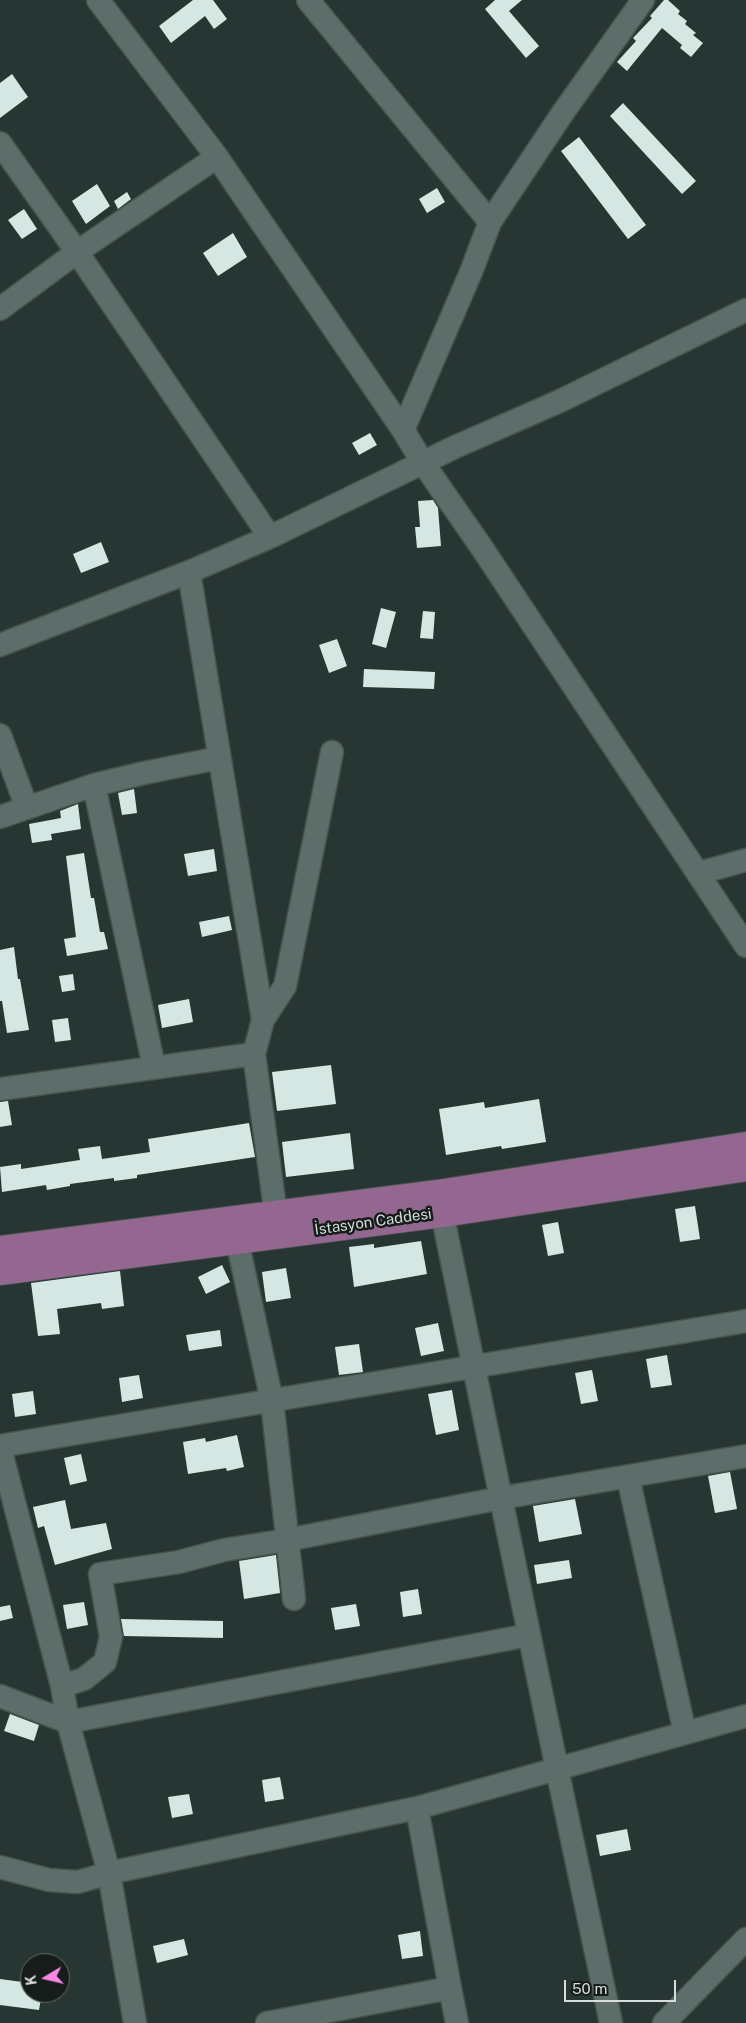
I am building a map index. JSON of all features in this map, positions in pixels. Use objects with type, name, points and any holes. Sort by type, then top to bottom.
[{"type":"main road","points":[[0,1250],[438,1194],[746,1146]]},
{"type":"main road","name":"İstasyon Caddesi","points":[[0,1270],[442,1213],[746,1166]]},
{"type":"street","points":[[98,0],[217,157],[403,430],[423,463],[480,545],[746,946]]},
{"type":"street","points":[[308,0],[490,222]]},
{"type":"street","points":[[403,430],[471,272],[490,222],[562,114],[643,0]]},
{"type":"street","points":[[0,143],[77,252],[270,537]]},
{"type":"street","points":[[0,309],[77,252],[217,157]]},
{"type":"street","points":[[0,645],[189,572],[270,537],[423,463],[560,401],[746,310]]},
{"type":"street","points":[[189,572],[263,1020]]},
{"type":"street","points":[[0,734],[26,808]]},
{"type":"street","points":[[276,1215],[254,1054],[263,1020],[285,986],[332,752]]},
{"type":"street","points":[[0,816],[94,785],[144,772],[219,758]]},
{"type":"street","points":[[94,785],[154,1067]]},
{"type":"street","points":[[699,873],[746,860]]},
{"type":"street","points":[[0,1089],[254,1054]]},
{"type":"street","points":[[442,1213],[611,2023]]},
{"type":"street","points":[[237,1240],[272,1401],[294,1599]]},
{"type":"street","points":[[135,2023],[109,1873],[68,1722],[62,1686],[0,1447],[746,1321]]},
{"type":"street","points":[[62,1686],[84,1679],[105,1662],[111,1637],[100,1574],[179,1562],[224,1550],[287,1540],[501,1498],[746,1456]]},
{"type":"street","points":[[628,1476],[685,1733]]},
{"type":"street","points":[[0,1696],[68,1722],[529,1635]]},
{"type":"street","points":[[0,1867],[49,1880],[78,1882],[109,1873],[417,1808],[746,1716]]},
{"type":"street","points":[[417,1808],[457,2023]]},
{"type":"street","points":[[664,2023],[746,1939]]},
{"type":"street","points":[[267,2023],[321,2018],[450,1988]]},
{"type":"building","points":[[193,0],[213,0],[227,19],[214,29],[205,16],[171,43],[159,26]]},
{"type":"building","points":[[495,0],[522,0],[509,11],[539,46],[526,58],[485,9]]},
{"type":"building","points":[[664,0],[668,0],[680,11],[678,14],[687,21],[685,24],[696,33],[693,35],[703,43],[691,57],[680,48],[682,45],[662,28],[627,71],[617,62],[636,41],[633,38],[652,18],[650,16]]},
{"type":"building","points":[[12,74],[28,97],[0,118],[0,83]]},
{"type":"building","points":[[623,103],[696,181],[682,194],[610,116]]},
{"type":"building","points":[[579,137],[646,225],[628,239],[561,151]]},
{"type":"building","points":[[97,184],[110,206],[86,224],[72,201]]},
{"type":"building","points":[[437,188],[445,202],[427,213],[419,199]]},
{"type":"building","points":[[127,192],[131,199],[118,209],[114,201]]},
{"type":"building","points":[[24,209],[37,229],[22,239],[8,220]]},
{"type":"building","points":[[233,233],[247,257],[218,276],[203,253]]},
{"type":"building","points":[[370,433],[377,445],[359,455],[352,443]]},
{"type":"building","points":[[433,500],[438,508],[441,546],[417,548],[415,527],[420,527],[418,501]]},
{"type":"building","points":[[101,542],[109,562],[81,573],[73,554]]},
{"type":"building","points":[[381,608],[396,612],[386,648],[372,644]]},
{"type":"building","points":[[423,611],[435,612],[433,639],[420,638]]},
{"type":"building","points":[[337,639],[347,666],[329,673],[319,645]]},
{"type":"building","points":[[364,669],[435,672],[434,689],[363,687]]},
{"type":"building","points":[[134,789],[137,813],[122,815],[118,793]]},
{"type":"building","points":[[78,804],[81,829],[51,834],[52,840],[32,843],[29,824],[61,818],[60,811]]},
{"type":"building","points":[[214,849],[217,871],[188,876],[184,854]]},
{"type":"building","points":[[84,853],[91,898],[94,898],[100,932],[104,932],[108,949],[67,956],[64,939],[76,937],[66,856]]},
{"type":"building","points":[[229,916],[232,930],[202,937],[199,922]]},
{"type":"building","points":[[14,947],[18,979],[20,979],[29,1030],[7,1033],[2,1001],[0,1001],[0,950]]},
{"type":"building","points":[[73,974],[75,990],[62,992],[59,976]]},
{"type":"building","points":[[189,999],[193,1022],[162,1028],[158,1005]]},
{"type":"building","points":[[68,1018],[71,1040],[55,1042],[52,1020]]},
{"type":"building","points":[[331,1065],[336,1104],[277,1111],[272,1072]]},
{"type":"building","points":[[539,1099],[546,1142],[502,1149],[501,1146],[446,1155],[439,1109],[484,1102],[485,1108]]},
{"type":"building","points":[[8,1101],[12,1125],[0,1127],[0,1102]]},
{"type":"building","points":[[249,1123],[255,1157],[137,1175],[137,1178],[114,1181],[114,1178],[70,1184],[70,1186],[47,1190],[46,1185],[2,1192],[0,1167],[21,1164],[21,1169],[80,1160],[78,1149],[100,1146],[102,1159],[150,1152],[148,1139]]},
{"type":"building","points":[[350,1133],[354,1169],[286,1177],[282,1142]]},
{"type":"building","points":[[695,1206],[700,1239],[680,1242],[675,1209]]},
{"type":"building","points":[[558,1222],[564,1253],[548,1256],[542,1225]]},
{"type":"building","points":[[421,1241],[427,1274],[354,1287],[349,1247],[374,1244],[374,1248]]},
{"type":"building","points":[[222,1265],[230,1282],[206,1294],[198,1277]]},
{"type":"building","points":[[286,1268],[291,1298],[266,1302],[262,1272]]},
{"type":"building","points":[[120,1271],[124,1306],[102,1309],[101,1303],[57,1309],[60,1334],[38,1336],[31,1283]]},
{"type":"building","points":[[438,1323],[444,1351],[421,1356],[415,1328]]},
{"type":"building","points":[[220,1330],[222,1346],[189,1351],[186,1335]]},
{"type":"building","points":[[359,1344],[363,1372],[339,1375],[335,1347]]},
{"type":"building","points":[[667,1355],[672,1385],[651,1388],[646,1359]]},
{"type":"building","points":[[592,1370],[598,1401],[581,1404],[575,1373]]},
{"type":"building","points":[[139,1375],[143,1398],[122,1402],[119,1378]]},
{"type":"building","points":[[452,1390],[459,1430],[436,1435],[428,1394]]},
{"type":"building","points":[[33,1391],[36,1414],[15,1417],[12,1394]]},
{"type":"building","points":[[237,1435],[244,1467],[227,1471],[226,1468],[188,1474],[183,1442],[205,1438],[206,1442]]},
{"type":"building","points":[[81,1454],[87,1481],[70,1485],[64,1458]]},
{"type":"building","points":[[730,1472],[737,1509],[715,1513],[708,1476]]},
{"type":"building","points":[[575,1499],[582,1534],[539,1542],[533,1506]]},
{"type":"building","points":[[65,1500],[71,1529],[106,1523],[112,1549],[55,1565],[44,1526],[38,1528],[33,1507]]},
{"type":"building","points":[[276,1555],[280,1593],[244,1599],[239,1561]]},
{"type":"building","points":[[569,1560],[572,1578],[537,1584],[534,1565]]},
{"type":"building","points":[[418,1589],[422,1614],[403,1617],[400,1592]]},
{"type":"building","points":[[84,1602],[88,1625],[67,1629],[63,1605]]},
{"type":"building","points":[[356,1604],[360,1626],[335,1630],[331,1608]]},
{"type":"building","points":[[10,1605],[13,1618],[0,1621],[0,1607]]},
{"type":"building","points":[[121,1619],[223,1621],[223,1638],[124,1636]]},
{"type":"building","points":[[10,1714],[39,1725],[34,1741],[4,1731]]},
{"type":"building","points":[[280,1777],[284,1799],[265,1802],[262,1780]]},
{"type":"building","points":[[189,1794],[193,1814],[172,1818],[168,1797]]},
{"type":"building","points":[[627,1829],[631,1850],[600,1856],[596,1835]]},
{"type":"building","points":[[420,1931],[423,1956],[402,1959],[398,1935]]},
{"type":"building","points":[[184,1939],[188,1955],[157,1963],[153,1946]]},
{"type":"building","points":[[0,1979],[20,1982],[20,2003],[40,2003],[39,2010],[0,2005]]}]
